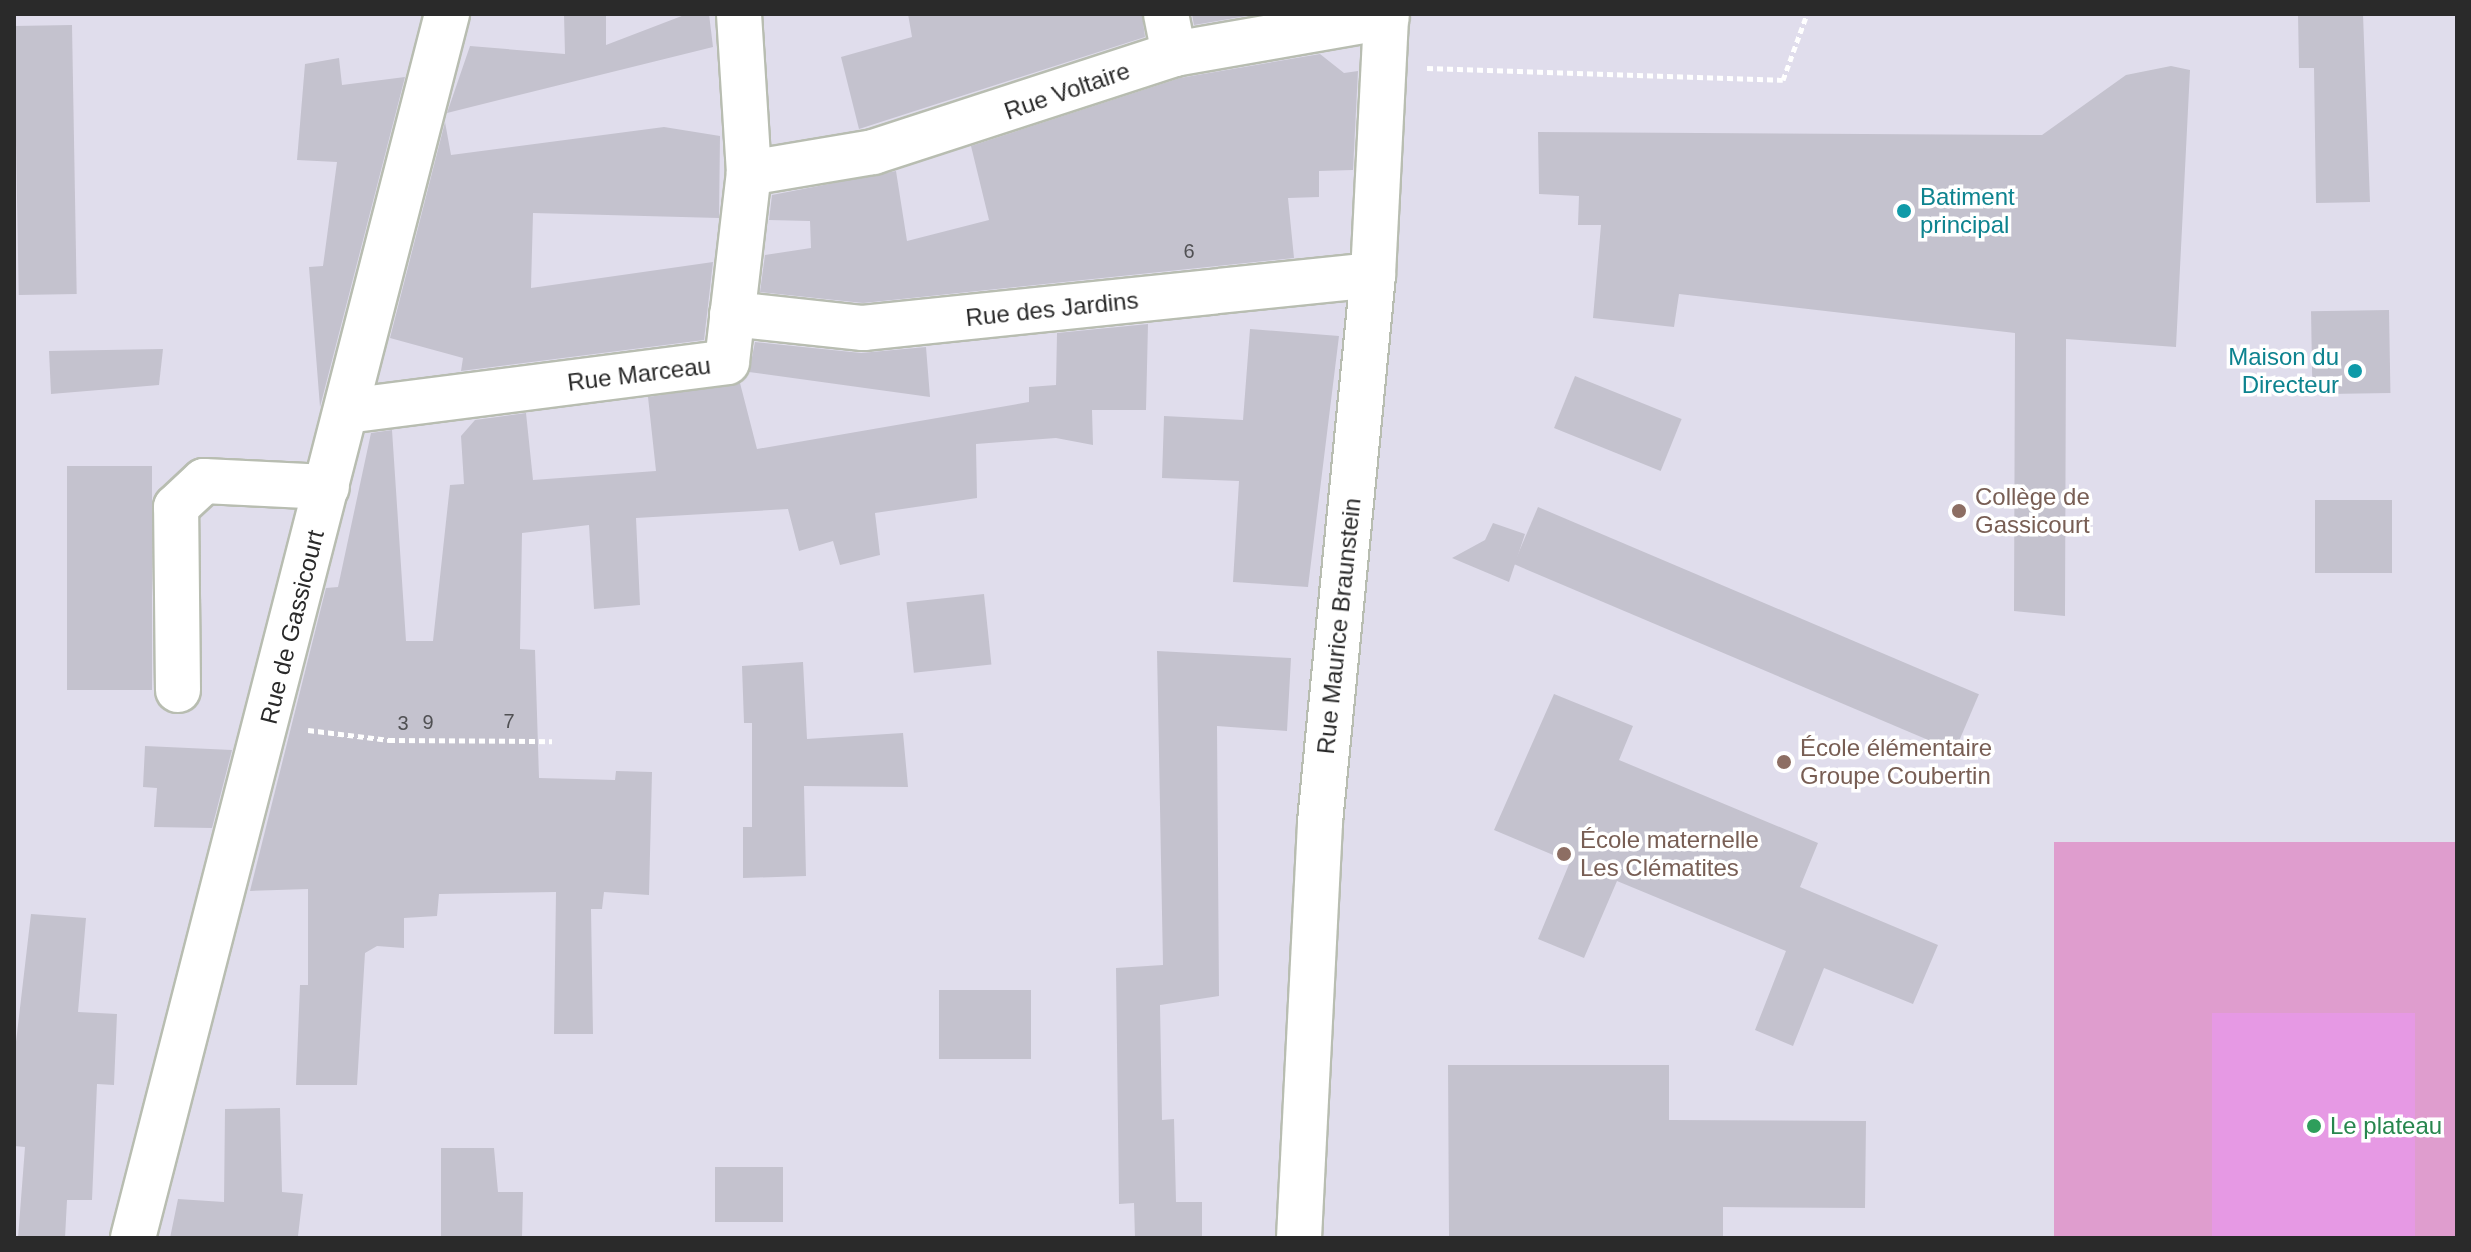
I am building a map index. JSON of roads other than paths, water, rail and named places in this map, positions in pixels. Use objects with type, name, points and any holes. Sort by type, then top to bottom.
[{"type":"street","name":"Rue de Gassicourt","points":[[133,1238],[268,725],[447,14]]},
{"type":"street","name":"Rue Marceau","points":[[347,411],[727,362],[749,173],[739,14]]},
{"type":"street","name":"Rue Voltaire","points":[[749,173],[886,148],[1170,34],[1386,16]]},
{"type":"street","name":"Rue Maurice Braunstein","points":[[1299,1238],[1320,822],[1373,275],[1389,67],[1386,16]]},
{"type":"street","name":"Rue des Jardins","points":[[732,314],[863,328],[1373,275]]},
{"type":"street","points":[[178,690],[176,507],[204,481],[327,487]]},
{"type":"place","name":"Batiment principal","points":[[1904,211]]},
{"type":"place","name":"Maison du Directeur","points":[[2355,371]]},
{"type":"place","name":"Collège de Gassicourt","points":[[1959,511]]},
{"type":"place","name":"École élémentaire Groupe Coubertin","points":[[1784,762]]},
{"type":"place","name":"École maternelle Les Clématites","points":[[1564,854]]},
{"type":"place","name":"Le plateau","points":[[2314,1126]]}]
